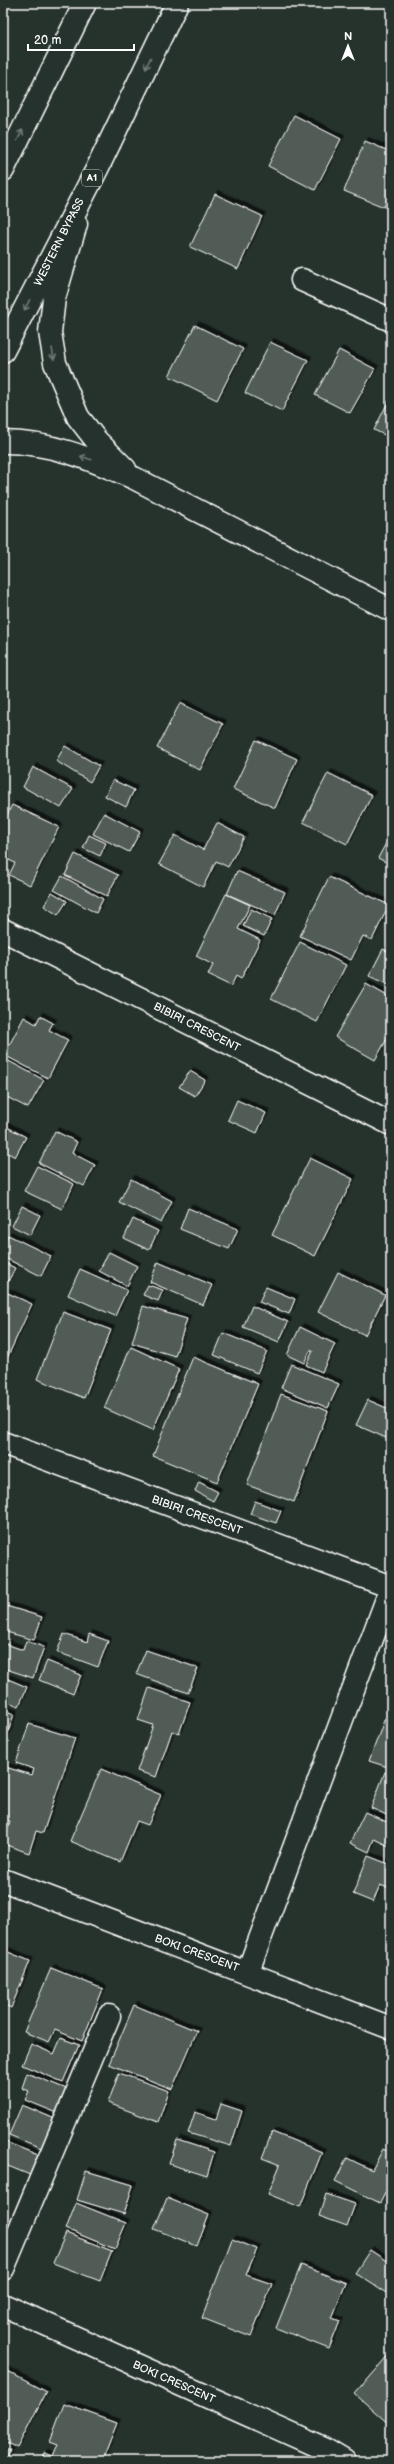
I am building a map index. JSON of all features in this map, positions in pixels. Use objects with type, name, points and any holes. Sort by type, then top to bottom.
[{"type":"main road","points":[[3,170],[84,3]]},
{"type":"main road","name":"WESTERN BYPASS","points":[[3,351],[97,169],[177,3]]},
{"type":"main road","points":[[97,169],[69,243],[54,298],[50,332],[55,363],[78,417],[96,440],[134,478]]},
{"type":"main road","points":[[302,280],[391,320]]},
{"type":"main road","points":[[3,442],[47,445],[94,460],[134,478],[391,610]]},
{"type":"main road","name":"BIBIRI CRESCENT","points":[[3,930],[391,1124]]},
{"type":"main road","name":"BIBIRI CRESCENT","points":[[3,1443],[391,1588]]},
{"type":"main road","points":[[248,1971],[391,1588]]},
{"type":"main road","name":"BOKI CRESCENT","points":[[3,1880],[248,1971],[391,2028]]},
{"type":"main road","points":[[3,2269],[108,2016]]},
{"type":"main road","name":"BOKI CRESCENT","points":[[3,2305],[324,2449],[344,2461]]},
{"type":"building","points":[[294,115],[341,139],[315,190],[268,166]]},
{"type":"building","points":[[365,141],[391,152],[391,190],[384,207],[344,191]]},
{"type":"building","points":[[215,194],[262,216],[238,269],[190,247]]},
{"type":"building","points":[[195,325],[243,349],[217,400],[169,376]]},
{"type":"building","points":[[270,342],[308,360],[282,411],[245,393]]},
{"type":"building","points":[[339,350],[375,369],[350,413],[315,395]]},
{"type":"building","points":[[391,396],[391,438],[374,430]]},
{"type":"building","points":[[180,703],[223,724],[200,770],[157,748]]},
{"type":"building","points":[[256,740],[297,759],[275,808],[233,789]]},
{"type":"building","points":[[65,746],[99,766],[90,782],[56,761]]},
{"type":"building","points":[[33,767],[73,789],[61,808],[23,787]]},
{"type":"building","points":[[328,773],[372,795],[347,844],[303,822]]},
{"type":"building","points":[[113,780],[134,790],[126,807],[105,796]]},
{"type":"building","points":[[12,805],[59,827],[30,885],[9,875],[15,863],[3,857],[3,823]]},
{"type":"building","points":[[104,813],[140,832],[129,852],[93,834]]},
{"type":"building","points":[[217,823],[244,837],[228,867],[216,861],[203,887],[159,864],[175,835],[203,850]]},
{"type":"building","points":[[391,834],[391,865],[378,858]]},
{"type":"building","points":[[89,835],[106,843],[100,856],[83,848]]},
{"type":"building","points":[[75,854],[118,875],[107,896],[65,875]]},
{"type":"building","points":[[237,871],[285,892],[275,915],[227,894]]},
{"type":"building","points":[[62,876],[103,899],[96,913],[54,890]]},
{"type":"building","points":[[329,877],[389,905],[372,940],[363,936],[351,960],[300,936]]},
{"type":"building","points":[[52,892],[67,901],[58,915],[44,906]]},
{"type":"building","points":[[226,894],[250,905],[238,929],[260,940],[241,979],[236,976],[231,986],[208,975],[213,965],[196,956]]},
{"type":"building","points":[[251,909],[272,919],[264,936],[243,926]]},
{"type":"building","points":[[300,942],[346,965],[317,1022],[271,999]]},
{"type":"building","points":[[383,949],[391,953],[391,986],[369,976]]},
{"type":"building","points":[[366,984],[391,998],[391,1032],[375,1060],[335,1037]]},
{"type":"building","points":[[40,1016],[53,1023],[49,1030],[68,1040],[48,1078],[4,1055],[24,1017],[36,1024]]},
{"type":"building","points":[[3,1058],[44,1080],[28,1108],[3,1095]]},
{"type":"building","points":[[190,1071],[205,1080],[195,1096],[179,1087]]},
{"type":"building","points":[[237,1100],[266,1113],[257,1133],[228,1120]]},
{"type":"building","points":[[3,1125],[26,1137],[15,1157],[3,1150]]},
{"type":"building","points":[[55,1131],[77,1142],[72,1153],[95,1165],[84,1186],[39,1163]]},
{"type":"building","points":[[310,1158],[353,1179],[315,1256],[272,1235]]},
{"type":"building","points":[[37,1166],[74,1184],[62,1209],[24,1191]]},
{"type":"building","points":[[131,1179],[172,1201],[161,1223],[119,1202]]},
{"type":"building","points":[[22,1206],[40,1215],[30,1235],[12,1226]]},
{"type":"building","points":[[188,1208],[238,1229],[229,1249],[180,1229]]},
{"type":"building","points":[[133,1219],[158,1231],[149,1250],[124,1238]]},
{"type":"building","points":[[8,1235],[51,1256],[41,1276],[3,1257],[3,1244]]},
{"type":"building","points":[[109,1252],[137,1266],[127,1286],[99,1271]]},
{"type":"building","points":[[3,1262],[15,1268],[8,1282],[3,1279]]},
{"type":"building","points":[[158,1262],[212,1285],[203,1305],[150,1282]]},
{"type":"building","points":[[80,1269],[127,1290],[115,1316],[68,1295]]},
{"type":"building","points":[[338,1272],[385,1295],[365,1335],[318,1312]]},
{"type":"building","points":[[148,1285],[163,1290],[158,1301],[143,1295]]},
{"type":"building","points":[[266,1287],[295,1299],[289,1314],[259,1302]]},
{"type":"building","points":[[3,1291],[32,1304],[3,1367]]},
{"type":"building","points":[[143,1306],[187,1319],[175,1356],[132,1343]]},
{"type":"building","points":[[252,1306],[288,1322],[279,1342],[243,1327]]},
{"type":"building","points":[[63,1312],[111,1330],[84,1398],[37,1379]]},
{"type":"building","points":[[300,1327],[335,1344],[322,1372],[306,1365],[313,1351],[310,1351],[304,1363],[287,1355]]},
{"type":"building","points":[[223,1333],[267,1351],[257,1373],[214,1355]]},
{"type":"building","points":[[131,1347],[179,1369],[153,1430],[104,1408]]},
{"type":"building","points":[[193,1357],[258,1384],[217,1482],[153,1456]]},
{"type":"building","points":[[291,1364],[339,1384],[328,1408],[281,1388]]},
{"type":"building","points":[[281,1394],[328,1411],[294,1502],[247,1485]]},
{"type":"building","points":[[368,1400],[391,1410],[391,1440],[356,1425]]},
{"type":"building","points":[[199,1482],[218,1492],[213,1501],[195,1491]]},
{"type":"building","points":[[255,1501],[281,1511],[276,1523],[250,1514]]},
{"type":"building","points":[[3,1605],[42,1617],[34,1640],[3,1631]]},
{"type":"building","points":[[64,1634],[87,1642],[89,1634],[108,1641],[98,1667],[57,1652]]},
{"type":"building","points":[[26,1641],[44,1647],[33,1678],[3,1668],[3,1643],[23,1650]]},
{"type":"building","points":[[146,1650],[198,1668],[188,1693],[136,1674]]},
{"type":"building","points":[[47,1661],[81,1675],[73,1694],[39,1680]]},
{"type":"building","points":[[3,1677],[27,1687],[19,1706],[3,1700]]},
{"type":"building","points":[[149,1688],[190,1702],[179,1734],[172,1731],[156,1777],[137,1771],[153,1725],[138,1720]]},
{"type":"building","points":[[3,1710],[14,1714],[3,1748]]},
{"type":"building","points":[[385,1718],[391,1720],[391,1768],[369,1761]]},
{"type":"building","points":[[29,1724],[75,1738],[43,1833],[36,1831],[29,1853],[3,1844],[10,1821],[3,1818],[3,1772],[5,1767],[32,1775],[34,1769],[16,1763]]},
{"type":"building","points":[[101,1769],[161,1795],[148,1825],[137,1821],[120,1862],[70,1841]]},
{"type":"building","points":[[385,1772],[391,1775],[391,1817],[371,1808]]},
{"type":"building","points":[[365,1812],[391,1824],[391,1847],[374,1839],[369,1852],[350,1843]]},
{"type":"building","points":[[368,1856],[391,1865],[391,1889],[380,1885],[373,1902],[353,1894]]},
{"type":"building","points":[[3,1950],[30,1961],[11,2008],[3,2004]]},
{"type":"building","points":[[51,1968],[103,1989],[82,2041],[55,2030],[49,2042],[24,2032]]},
{"type":"building","points":[[134,2005],[197,2031],[172,2089],[109,2064]]},
{"type":"building","points":[[61,2038],[79,2045],[63,2082],[22,2065],[31,2044],[54,2054]]},
{"type":"building","points":[[27,2073],[74,2092],[65,2116],[25,2100],[29,2091],[22,2088]]},
{"type":"building","points":[[119,2073],[169,2091],[158,2122],[108,2103]]},
{"type":"building","points":[[221,2104],[242,2111],[231,2146],[188,2133],[195,2112],[216,2119]]},
{"type":"building","points":[[22,2105],[62,2122],[49,2151],[9,2135]]},
{"type":"building","points":[[272,2132],[322,2152],[300,2207],[268,2194],[280,2165],[262,2158]]},
{"type":"building","points":[[177,2140],[214,2152],[207,2176],[169,2164]]},
{"type":"building","points":[[3,2141],[38,2155],[30,2175],[3,2164]]},
{"type":"building","points":[[383,2149],[391,2153],[391,2182],[380,2203],[335,2181],[347,2158],[372,2170]]},
{"type":"building","points":[[86,2171],[133,2185],[124,2214],[77,2200]]},
{"type":"building","points":[[326,2194],[355,2204],[347,2226],[319,2216]]},
{"type":"building","points":[[167,2198],[209,2215],[197,2246],[154,2229]]},
{"type":"building","points":[[76,2203],[126,2223],[115,2249],[66,2229]]},
{"type":"building","points":[[66,2233],[112,2251],[100,2281],[53,2263]]},
{"type":"building","points":[[232,2239],[257,2249],[246,2275],[272,2284],[251,2337],[202,2318]]},
{"type":"building","points":[[370,2250],[391,2264],[391,2296],[355,2273]]},
{"type":"building","points":[[301,2265],[346,2283],[332,2318],[340,2321],[329,2349],[276,2328]]},
{"type":"building","points":[[391,2353],[391,2426],[355,2394]]},
{"type":"building","points":[[3,2369],[46,2392],[17,2448],[3,2441]]},
{"type":"building","points":[[64,2404],[117,2423],[102,2461],[42,2461],[45,2453],[53,2456],[58,2444],[50,2441]]},
{"type":"building","points":[[3,2448],[10,2450],[6,2461],[3,2461]]}]
